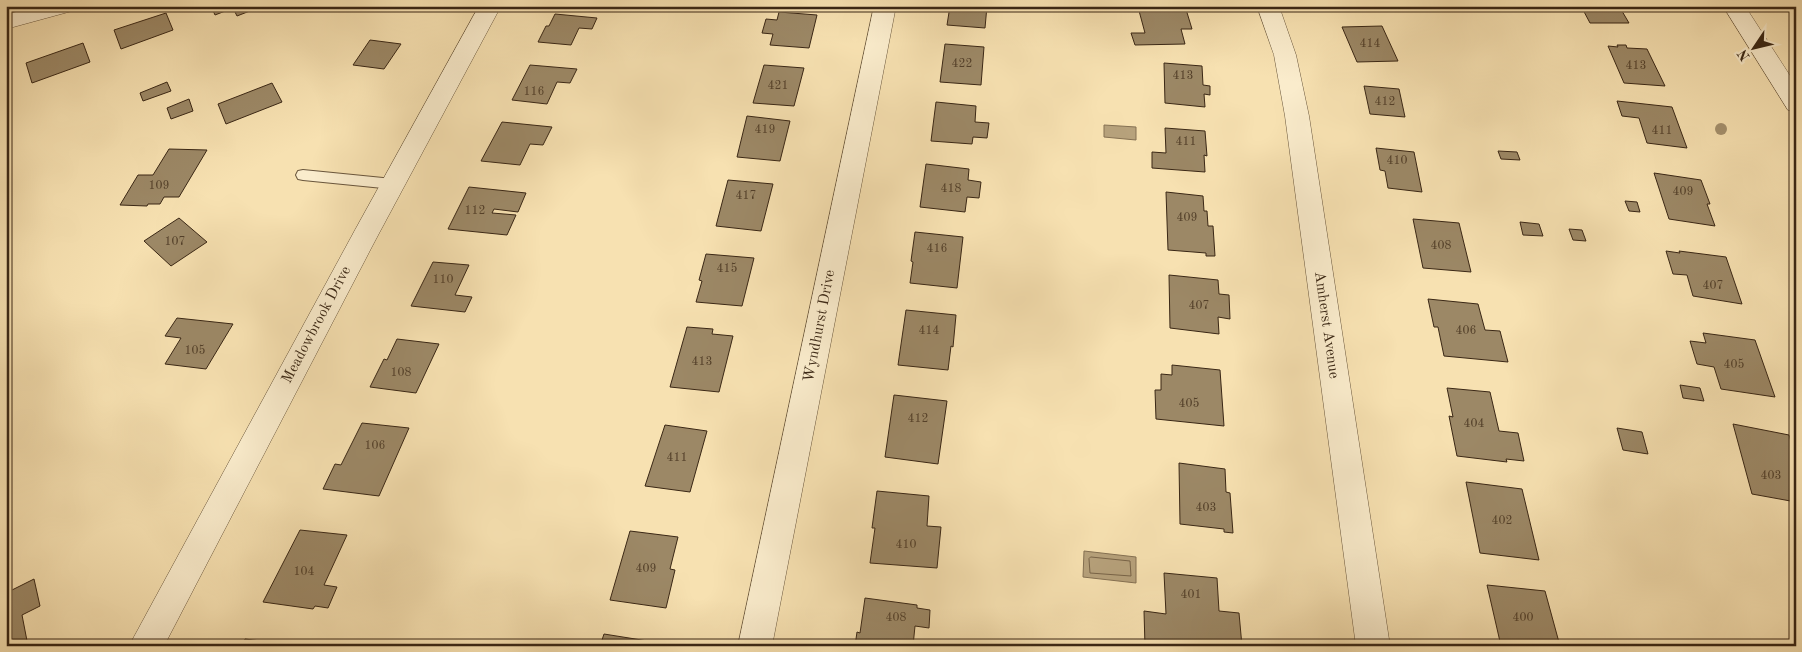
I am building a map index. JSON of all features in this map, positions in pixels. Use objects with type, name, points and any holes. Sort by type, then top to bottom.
[{"type":"street","points":[[6,22],[64,6]]},
{"type":"street","name":"Meadowbrook Drive","points":[[146,646],[490,6]]},
{"type":"street","name":"Wyndhurst Drive","points":[[755,646],[885,6]]},
{"type":"street","name":"Amherst Avenue","points":[[1268,6],[1285,55],[1297,116],[1373,646]]},
{"type":"street","points":[[1734,6],[1796,104]]},
{"type":"lane","points":[[303,175],[393,184]]},
{"type":"water","points":[[1104,125],[1136,127],[1136,140],[1104,137]]},
{"type":"water","points":[[1084,551],[1136,557],[1136,583],[1083,577]]},
{"type":"building","points":[[211,6],[260,7],[237,16],[233,8],[215,15]]},
{"type":"building","points":[[950,6],[987,6],[985,28],[947,25]]},
{"type":"building","points":[[1185,6],[1192,29],[1181,29],[1185,44],[1135,45],[1131,33],[1145,33],[1138,7]]},
{"type":"building","points":[[1332,6],[1366,6],[1367,10],[1335,11]]},
{"type":"building","points":[[1581,6],[1619,6],[1629,23],[1590,23]]},
{"type":"building","points":[[779,12],[817,15],[809,48],[770,45],[773,34],[762,33],[766,19],[777,20]]},
{"type":"building","points":[[166,13],[173,30],[121,49],[114,30]]},
{"type":"building","points":[[555,14],[597,18],[592,29],[579,28],[571,45],[538,42]]},
{"type":"building","points":[[1382,26],[1398,61],[1357,62],[1342,27]]},
{"type":"building","points":[[370,40],[401,44],[384,69],[353,65]]},
{"type":"building","points":[[83,43],[90,62],[32,83],[26,63]]},
{"type":"building","points":[[945,44],[984,47],[981,85],[940,82]]},
{"type":"building","points":[[1617,45],[1626,45],[1627,48],[1647,49],[1665,86],[1624,83],[1608,46],[1618,47]]},
{"type":"building","points":[[1164,63],[1202,66],[1203,85],[1210,86],[1210,95],[1204,94],[1205,107],[1165,103]]},
{"type":"building","points":[[530,65],[577,69],[570,83],[557,82],[547,104],[512,100]]},
{"type":"building","points":[[764,65],[804,68],[794,106],[753,103]]},
{"type":"building","points":[[167,82],[171,91],[143,101],[140,93]]},
{"type":"building","points":[[272,83],[282,102],[226,124],[218,104]]},
{"type":"building","points":[[1364,86],[1399,89],[1405,117],[1370,114]]},
{"type":"building","points":[[189,99],[193,111],[171,119],[167,108]]},
{"type":"building","points":[[1617,101],[1672,107],[1687,148],[1647,143],[1639,118],[1622,116]]},
{"type":"building","points":[[936,102],[976,106],[975,122],[989,123],[987,138],[973,137],[972,144],[931,141]]},
{"type":"building","points":[[747,116],[790,121],[780,161],[737,157]]},
{"type":"building","points":[[502,122],[552,127],[543,145],[530,144],[520,165],[481,161]]},
{"type":"building","points":[[1165,128],[1205,131],[1207,156],[1204,155],[1205,172],[1152,168],[1152,152],[1166,153]]},
{"type":"building","points":[[1376,148],[1414,152],[1422,192],[1388,188],[1385,171],[1380,170]]},
{"type":"building","points":[[169,149],[207,150],[179,197],[164,197],[160,204],[148,204],[147,206],[120,205],[138,175],[153,175]]},
{"type":"building","points":[[1498,151],[1517,152],[1520,160],[1501,159]]},
{"type":"building","points":[[926,164],[969,169],[968,180],[981,182],[979,198],[967,197],[965,212],[920,207]]},
{"type":"building","points":[[1654,173],[1701,180],[1710,204],[1707,204],[1715,226],[1669,219]]},
{"type":"building","points":[[728,180],[773,184],[761,231],[716,226]]},
{"type":"building","points":[[469,187],[526,193],[518,212],[494,209],[492,213],[516,215],[507,235],[448,229]]},
{"type":"building","points":[[1166,192],[1203,196],[1208,226],[1213,226],[1215,256],[1206,256],[1206,253],[1168,250]]},
{"type":"building","points":[[1625,201],[1637,202],[1640,212],[1629,211]]},
{"type":"building","points":[[179,218],[207,242],[171,266],[144,241]]},
{"type":"building","points":[[1413,219],[1459,223],[1471,272],[1423,268]]},
{"type":"building","points":[[1520,222],[1539,224],[1543,236],[1523,235]]},
{"type":"building","points":[[1569,229],[1582,230],[1586,241],[1573,240]]},
{"type":"building","points":[[915,232],[963,237],[957,288],[910,283]]},
{"type":"building","points":[[1666,251],[1726,257],[1742,304],[1693,296],[1687,275],[1673,274]]},
{"type":"building","points":[[706,254],[754,258],[742,306],[696,302],[702,281],[699,280]]},
{"type":"building","points":[[433,262],[469,265],[455,295],[472,297],[465,312],[411,306]]},
{"type":"building","points":[[1169,275],[1218,280],[1219,294],[1229,295],[1230,319],[1218,317],[1219,334],[1170,328]]},
{"type":"building","points":[[1428,299],[1478,304],[1485,330],[1500,331],[1508,362],[1444,356],[1438,327],[1434,327]]},
{"type":"building","points":[[906,310],[956,315],[953,347],[951,346],[948,370],[898,365]]},
{"type":"building","points":[[177,318],[233,324],[206,369],[165,364],[181,338],[165,336]]},
{"type":"building","points":[[687,327],[713,329],[712,334],[733,336],[719,392],[670,387]]},
{"type":"building","points":[[1703,333],[1755,340],[1775,397],[1721,389],[1714,367],[1697,364],[1690,341],[1706,343]]},
{"type":"building","points":[[397,339],[439,344],[416,393],[370,387],[384,359],[387,360]]},
{"type":"building","points":[[1172,365],[1220,370],[1224,426],[1156,419],[1155,390],[1161,390],[1161,374],[1172,375]]},
{"type":"building","points":[[1680,385],[1700,388],[1704,401],[1683,398]]},
{"type":"building","points":[[1447,388],[1490,392],[1499,431],[1518,433],[1524,461],[1506,459],[1507,462],[1457,456],[1449,416],[1453,417]]},
{"type":"building","points":[[894,395],[947,401],[938,464],[885,457]]},
{"type":"building","points":[[362,423],[409,428],[379,496],[323,489],[335,464],[341,465]]},
{"type":"building","points":[[1733,424],[1789,435],[1796,458],[1796,502],[1752,494]]},
{"type":"building","points":[[665,425],[707,431],[690,492],[645,486]]},
{"type":"building","points":[[1617,428],[1642,432],[1648,454],[1623,450]]},
{"type":"building","points":[[1179,463],[1225,469],[1226,492],[1230,493],[1233,533],[1224,532],[1224,529],[1180,524]]},
{"type":"building","points":[[1466,482],[1522,489],[1539,560],[1480,553]]},
{"type":"building","points":[[877,491],[929,496],[927,526],[941,527],[937,568],[870,563],[875,528],[872,528]]},
{"type":"building","points":[[300,530],[347,535],[324,585],[337,587],[328,608],[315,606],[313,609],[263,602]]},
{"type":"building","points":[[630,531],[678,537],[670,569],[675,570],[666,608],[610,600]]},
{"type":"building","points":[[1164,573],[1217,578],[1219,611],[1239,613],[1242,646],[1145,646],[1144,611],[1166,614]]},
{"type":"building","points":[[34,579],[40,606],[22,615],[28,646],[6,646],[6,593]]},
{"type":"building","points":[[1487,585],[1545,591],[1560,646],[1501,646]]},
{"type":"building","points":[[865,598],[917,605],[917,608],[930,610],[929,628],[915,626],[913,646],[855,646],[857,632],[860,633]]},
{"type":"building","points":[[604,634],[654,642],[653,646],[600,646]]},
{"type":"building","points":[[245,639],[293,645],[242,646]]}]
